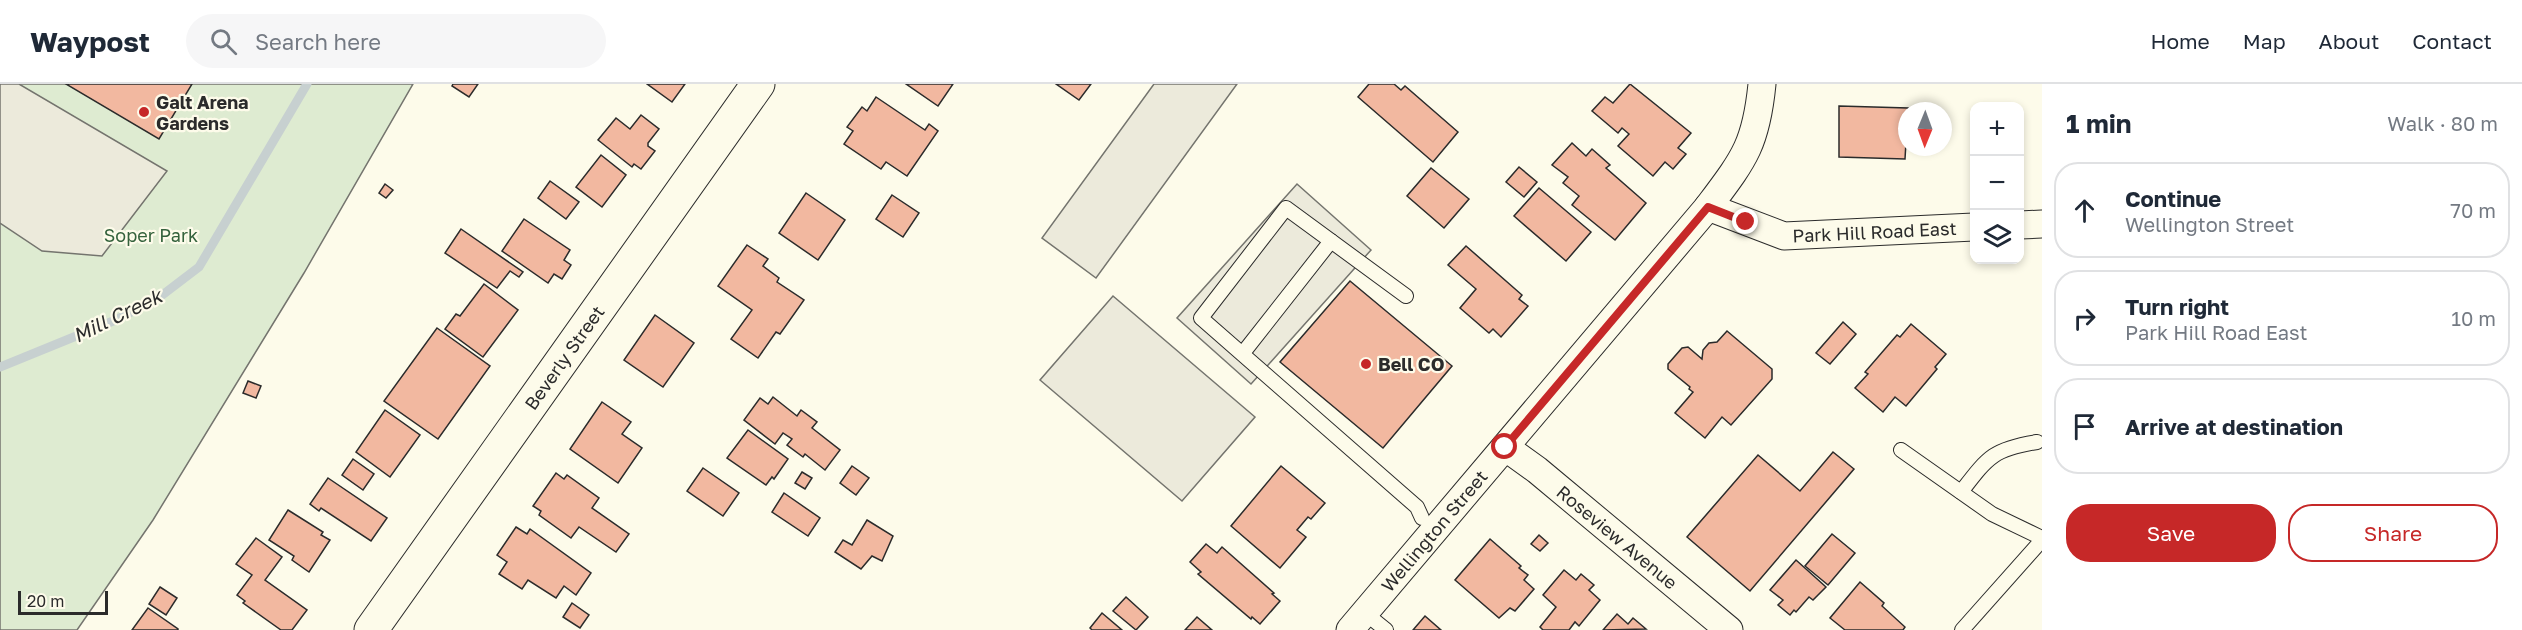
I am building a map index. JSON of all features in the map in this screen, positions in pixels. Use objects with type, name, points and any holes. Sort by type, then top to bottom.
[{"type":"street","name":"Beverly Street","points":[[371,630],[758,84]]},
{"type":"street","name":"Wellington Street","points":[[1357,621],[1708,207],[1738,167],[1752,143],[1762,84]]},
{"type":"street","name":"Park Hill Road East","points":[[1708,207],[1785,236],[1970,228]]},
{"type":"street","points":[[2024,225],[2042,224]]},
{"type":"street","name":"Roseview Avenue","points":[[1505,447],[1537,470],[1725,628]]},
{"type":"lane","points":[[1406,296],[1287,208],[1201,318],[1417,507],[1422,518]]},
{"type":"lane","points":[[1243,353],[1331,241]]},
{"type":"lane","points":[[1961,492],[1994,453],[2010,447],[2037,442]]},
{"type":"lane","points":[[1901,450],[1992,514],[2042,539],[1962,630]]},
{"type":"lane","points":[[1357,621],[1386,630]]},
{"type":"green space","name":"Soper Park","points":[[0,84],[413,84],[304,273],[153,520],[77,630],[0,630]]},
{"type":"shaded area","points":[[0,84],[19,84],[167,171],[102,256],[42,251],[0,223]]},
{"type":"shaded area","points":[[1154,84],[1237,84],[1096,278],[1042,238]]},
{"type":"shaded area","points":[[1297,184],[1371,250],[1251,384],[1177,318]]},
{"type":"shaded area","points":[[1113,296],[1255,417],[1182,501],[1040,380]]},
{"type":"building","name":"Galt Arena Gardens","points":[[66,84],[192,84],[159,139]]},
{"type":"building","points":[[453,84],[478,84],[469,97],[452,86]]},
{"type":"building","points":[[647,84],[685,84],[672,102]]},
{"type":"building","points":[[906,84],[953,84],[938,106]]},
{"type":"building","points":[[1056,84],[1091,84],[1079,100]]},
{"type":"building","points":[[1369,84],[1394,84],[1401,90],[1405,86],[1458,132],[1433,162],[1358,97]]},
{"type":"building","points":[[1630,84],[1691,133],[1678,148],[1686,154],[1673,169],[1665,162],[1653,176],[1618,146],[1629,134],[1622,128],[1618,133],[1592,111],[1605,97],[1613,103]]},
{"type":"building","points":[[876,97],[925,130],[929,124],[938,131],[907,176],[886,162],[881,169],[844,144],[853,131],[847,127],[862,107],[867,111]]},
{"type":"building","points":[[1839,106],[1898,108],[1898,156],[1905,156],[1905,159],[1839,157]]},
{"type":"building","points":[[641,115],[659,129],[648,143],[648,146],[655,151],[641,169],[634,164],[632,167],[598,140],[616,118],[630,129]]},
{"type":"building","points":[[1572,143],[1586,156],[1592,149],[1610,165],[1606,168],[1646,203],[1615,240],[1572,205],[1579,196],[1563,183],[1568,177],[1552,165]]},
{"type":"building","points":[[601,155],[626,175],[602,207],[576,187]]},
{"type":"building","points":[[1519,167],[1537,182],[1524,197],[1506,182]]},
{"type":"building","points":[[1431,168],[1469,199],[1444,228],[1407,196]]},
{"type":"building","points":[[550,181],[579,202],[566,219],[538,198]]},
{"type":"building","points":[[385,184],[393,190],[386,198],[379,193]]},
{"type":"building","points":[[1539,188],[1591,232],[1566,261],[1514,216]]},
{"type":"building","points":[[806,193],[845,220],[818,260],[779,233]]},
{"type":"building","points":[[892,195],[919,213],[903,237],[876,219]]},
{"type":"building","points":[[524,219],[570,250],[564,260],[571,265],[562,279],[554,274],[548,283],[502,251]]},
{"type":"building","points":[[461,229],[523,272],[519,277],[510,271],[497,288],[445,253]]},
{"type":"building","points":[[747,245],[768,259],[763,266],[779,278],[777,282],[804,300],[780,334],[776,332],[758,358],[731,339],[752,310],[718,286]]},
{"type":"building","points":[[1466,246],[1522,295],[1519,299],[1528,306],[1501,337],[1493,329],[1489,333],[1460,308],[1476,289],[1448,265]]},
{"type":"building","name":"Bell CO","points":[[1350,281],[1452,366],[1383,448],[1280,362]]},
{"type":"building","points":[[484,284],[518,310],[483,357],[445,329],[456,314],[460,316]]},
{"type":"building","points":[[655,315],[694,343],[663,387],[624,360]]},
{"type":"building","points":[[1843,322],[1856,334],[1830,364],[1816,353]]},
{"type":"building","points":[[1911,324],[1946,354],[1935,367],[1937,369],[1906,406],[1895,397],[1883,412],[1855,388],[1868,374],[1865,372],[1897,335],[1900,337]]},
{"type":"building","points":[[437,328],[490,366],[438,439],[384,401]]},
{"type":"building","points":[[1727,331],[1772,369],[1772,379],[1731,425],[1722,417],[1705,438],[1675,413],[1693,392],[1668,369],[1668,364],[1682,348],[1688,347],[1702,359],[1703,350],[1709,343],[1717,342]]},
{"type":"building","points":[[248,381],[261,386],[256,398],[243,393]]},
{"type":"building","points":[[773,397],[797,416],[801,410],[817,422],[812,428],[840,450],[825,470],[805,454],[803,457],[787,445],[792,439],[783,433],[775,444],[744,420],[760,398],[768,404]]},
{"type":"building","points":[[602,402],[631,422],[622,434],[642,448],[618,483],[570,449]]},
{"type":"building","points":[[385,410],[420,435],[390,477],[356,452]]},
{"type":"building","points":[[748,430],[788,459],[774,479],[772,477],[766,485],[727,458]]},
{"type":"building","points":[[1833,452],[1854,469],[1750,591],[1687,537],[1758,455],[1800,491]]},
{"type":"building","points":[[353,459],[374,474],[363,490],[342,475]]},
{"type":"building","points":[[852,466],[869,478],[856,495],[840,483]]},
{"type":"building","points":[[1281,466],[1325,503],[1297,530],[1306,537],[1280,568],[1231,526]]},
{"type":"building","points":[[703,468],[739,493],[723,516],[687,491]]},
{"type":"building","points":[[802,472],[812,478],[805,489],[795,483]]},
{"type":"building","points":[[556,473],[564,479],[567,475],[599,498],[592,508],[629,534],[616,552],[579,527],[571,538],[539,515],[541,511],[533,506]]},
{"type":"building","points":[[328,478],[387,518],[371,541],[321,508],[319,511],[310,504]]},
{"type":"building","points":[[784,493],[820,518],[808,536],[772,512]]},
{"type":"building","points":[[288,510],[323,532],[321,535],[330,540],[309,572],[292,560],[294,556],[269,540]]},
{"type":"building","points":[[867,520],[893,536],[882,561],[872,556],[861,569],[835,552],[843,540],[852,545]]},
{"type":"building","points":[[516,527],[527,534],[530,529],[591,573],[576,595],[564,586],[556,598],[528,580],[522,589],[499,574],[507,562],[497,555]]},
{"type":"building","points":[[1832,534],[1855,553],[1828,585],[1805,566]]},
{"type":"building","points":[[1539,535],[1548,543],[1540,551],[1531,544]]},
{"type":"building","points":[[256,538],[282,557],[265,580],[307,610],[292,630],[281,630],[243,603],[245,601],[237,595],[252,575],[236,564]]},
{"type":"building","points":[[1490,539],[1521,566],[1519,568],[1528,575],[1524,580],[1534,589],[1515,611],[1510,608],[1499,618],[1455,580]]},
{"type":"building","points":[[1206,544],[1217,553],[1222,547],[1280,601],[1260,624],[1198,574],[1201,572],[1190,562]]},
{"type":"building","points":[[1796,560],[1826,587],[1813,600],[1809,597],[1796,612],[1794,610],[1790,615],[1778,605],[1783,600],[1770,590]]},
{"type":"building","points":[[1564,570],[1576,580],[1581,574],[1594,585],[1589,590],[1600,600],[1579,626],[1575,622],[1569,630],[1543,630],[1540,627],[1556,607],[1543,595]]},
{"type":"building","points":[[1860,582],[1884,603],[1882,606],[1905,627],[1903,630],[1845,630],[1830,618]]},
{"type":"building","points":[[160,587],[177,598],[166,615],[149,604]]},
{"type":"building","points":[[1126,597],[1148,617],[1136,630],[1113,611]]},
{"type":"building","points":[[572,603],[589,615],[580,628],[563,617]]},
{"type":"building","points":[[148,608],[178,629],[178,630],[132,630]]},
{"type":"building","points":[[1102,613],[1122,630],[1092,630],[1090,628]]},
{"type":"building","points":[[1617,614],[1628,624],[1633,618],[1646,629],[1603,630]]},
{"type":"building","points":[[1425,616],[1441,630],[1413,630]]},
{"type":"building","points":[[1197,617],[1212,630],[1185,630]]},
{"type":"waterway","name":"Mill Creek","points":[[0,367],[118,319],[161,296],[199,267],[307,84]]},
{"type":"place","name":"Galt Arena Gardens","points":[[144,112]]},
{"type":"place","name":"Bell CO","points":[[1366,364]]},
{"type":"route","points":[[1505,447],[1708,207],[1746,222]]}]
